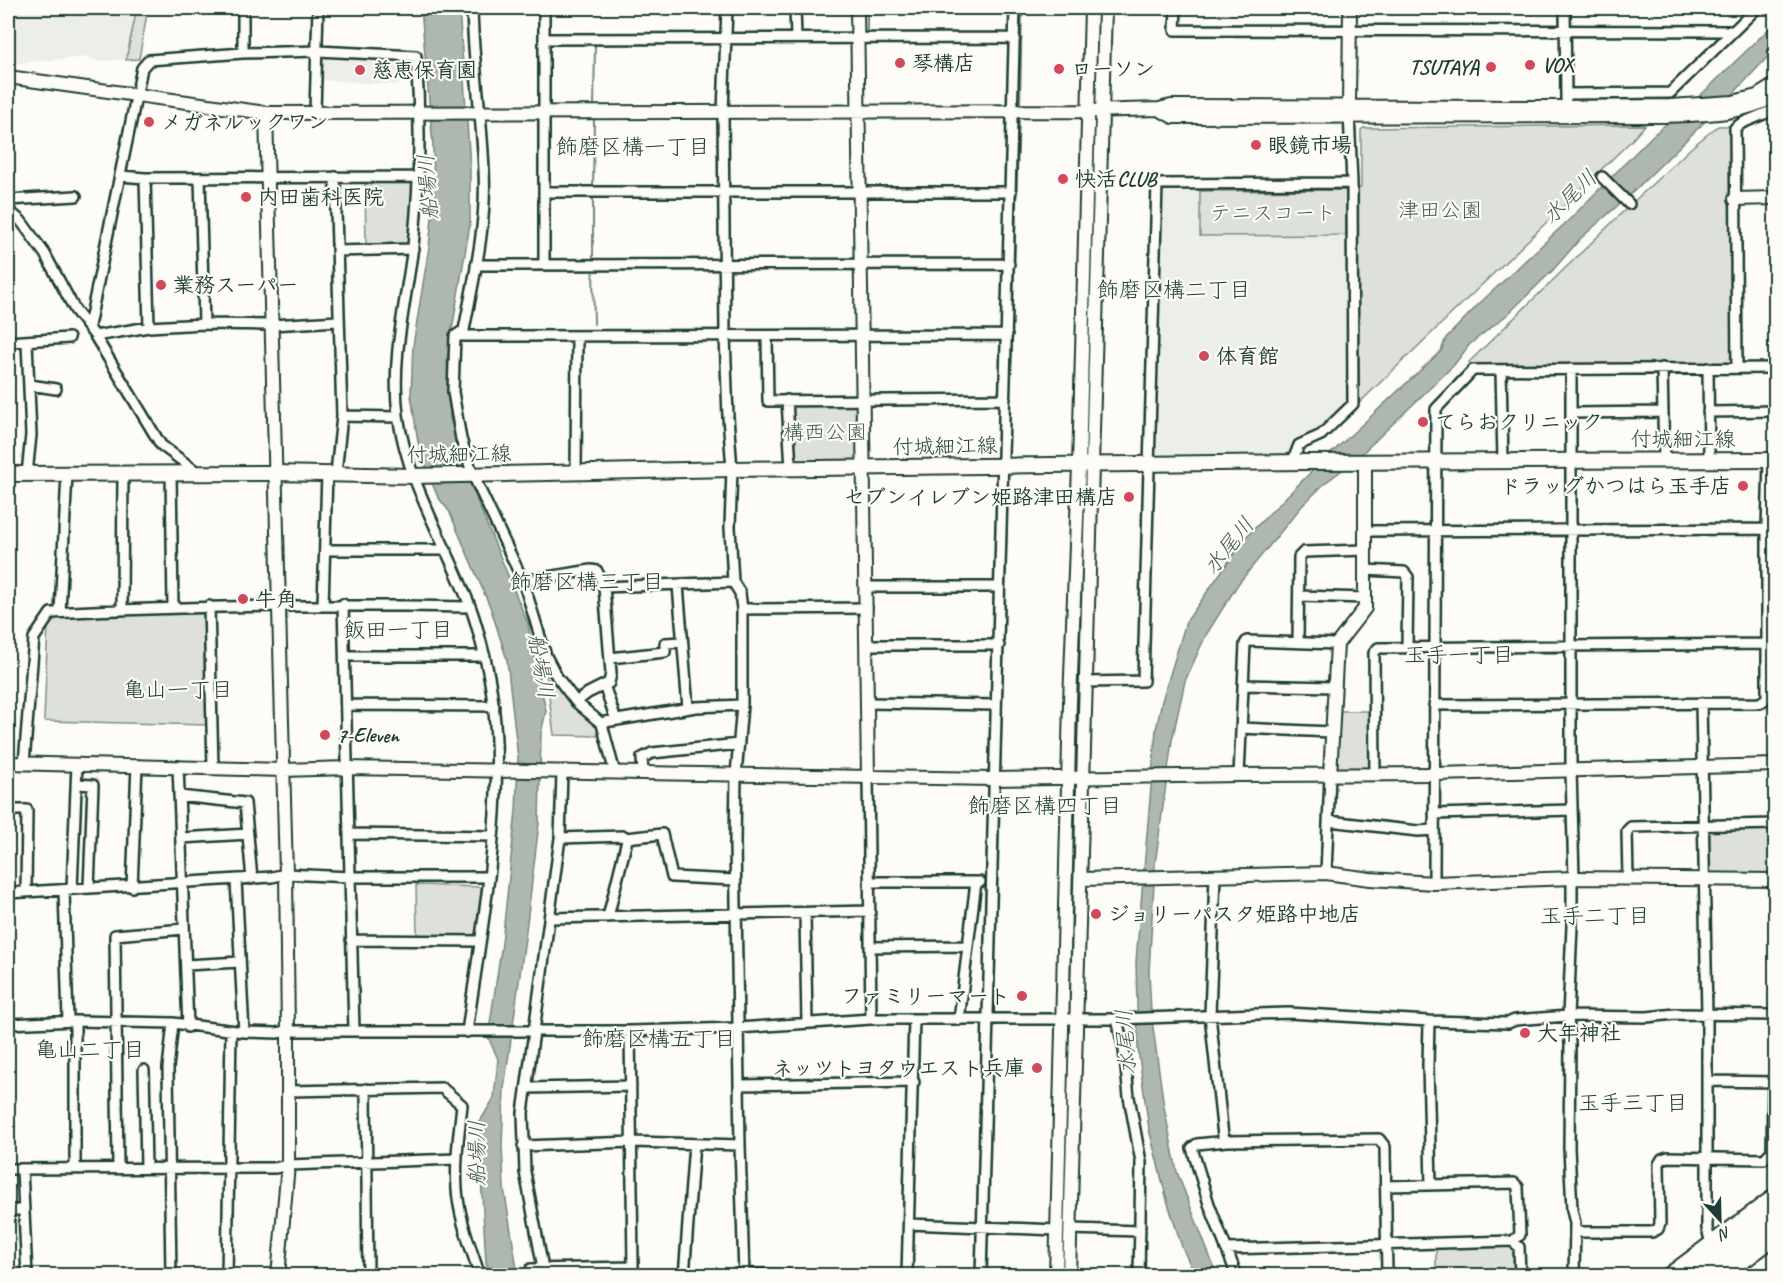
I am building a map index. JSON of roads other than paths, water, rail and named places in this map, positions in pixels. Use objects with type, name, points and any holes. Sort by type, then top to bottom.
[{"type":"highway","points":[[1686,1275],[1776,1209]]},
{"type":"highway","points":[[1707,1275],[1776,1224]]},
{"type":"main road","name":"付城細江線","points":[[8,474],[197,472],[418,476],[790,468],[1299,462],[1772,460]]},
{"type":"street","points":[[243,8],[243,53]]},
{"type":"street","points":[[315,112],[318,8]]},
{"type":"street","points":[[455,336],[464,330],[476,265],[485,173],[472,8]]},
{"type":"street","points":[[544,8],[544,264]]},
{"type":"street","points":[[728,8],[723,112],[724,265],[728,417],[732,469],[730,527],[733,582],[740,593],[742,609],[742,705],[736,775],[735,915],[744,1275],[828,1275]]},
{"type":"street","points":[[795,8],[796,37]]},
{"type":"street","points":[[857,8],[871,1019]]},
{"type":"street","points":[[981,1275],[1016,8]]},
{"type":"street","points":[[1056,1275],[1064,1230],[1075,1019],[1083,777],[1091,8]]},
{"type":"street","points":[[1069,1275],[1064,1230],[1062,1019],[1070,702],[1086,466],[1105,8]]},
{"type":"street","points":[[1176,8],[1175,30],[1734,31]]},
{"type":"street","points":[[1299,462],[1299,445],[1321,435],[1353,404],[1350,8]]},
{"type":"street","points":[[1565,8],[1566,112]]},
{"type":"street","points":[[1566,94],[1670,93],[1757,8]]},
{"type":"street","points":[[544,39],[1015,38]]},
{"type":"street","points":[[89,326],[136,94],[142,68],[149,60],[243,53],[318,51],[416,56],[420,113],[419,177],[412,249],[399,326],[395,377],[398,417],[446,550],[470,607],[485,656],[494,705],[496,770],[493,836],[479,941],[471,1032]]},
{"type":"street","points":[[8,77],[266,113],[1089,111],[1159,109],[1171,106],[1349,112],[1566,112],[1665,116],[1756,106],[1776,96]]},
{"type":"street","points":[[1566,112],[1675,105],[1730,108],[1757,96],[1776,84]]},
{"type":"street","points":[[1737,368],[1735,128],[1776,109]]},
{"type":"street","points":[[266,113],[288,1031],[288,1165],[278,1275]]},
{"type":"street","points":[[120,176],[145,178],[419,177]]},
{"type":"street","points":[[322,605],[331,473],[342,416],[335,177]]},
{"type":"street","points":[[1602,177],[1629,204]]},
{"type":"street","points":[[145,178],[149,327]]},
{"type":"street","points":[[200,178],[204,324]]},
{"type":"street","points":[[1085,682],[1143,681],[1157,184],[1352,183]]},
{"type":"street","points":[[544,192],[1011,192]]},
{"type":"street","points":[[8,200],[76,196]]},
{"type":"street","points":[[1735,199],[1776,198]]},
{"type":"street","points":[[8,210],[21,221],[45,254],[75,310],[89,326],[161,445],[197,472]]},
{"type":"street","points":[[337,251],[412,249]]},
{"type":"street","points":[[476,265],[1009,264]]},
{"type":"street","points":[[95,336],[149,327],[204,324],[272,325],[338,321]]},
{"type":"street","points":[[455,336],[1007,335]]},
{"type":"street","points":[[455,336],[453,392],[461,439],[472,475],[524,581],[546,656],[557,677],[576,702],[602,724],[615,773]]},
{"type":"street","points":[[576,474],[577,336]]},
{"type":"street","points":[[767,336],[768,401],[1005,399]]},
{"type":"street","points":[[8,342],[69,338]]},
{"type":"street","points":[[27,342],[31,435],[27,474]]},
{"type":"street","points":[[1662,368],[1664,461]]},
{"type":"street","points":[[1708,368],[1709,460]]},
{"type":"street","points":[[1434,883],[1436,408],[1473,370],[1776,368]]},
{"type":"street","points":[[1570,369],[1571,771],[1574,878],[1572,882],[1568,1017],[1569,1148],[1575,1232],[1574,1275]]},
{"type":"street","points":[[1501,370],[1503,462]]},
{"type":"street","points":[[30,385],[56,389]]},
{"type":"street","points":[[787,400],[790,468]]},
{"type":"street","points":[[1708,412],[1776,411]]},
{"type":"street","points":[[1571,413],[1663,412]]},
{"type":"street","points":[[342,416],[398,417]]},
{"type":"street","points":[[1434,705],[1760,703],[1767,698],[1767,529],[1772,460]]},
{"type":"street","points":[[1326,873],[1337,644],[1365,608],[1366,598],[1365,463]]},
{"type":"street","points":[[60,612],[67,474]]},
{"type":"street","points":[[122,608],[123,474]]},
{"type":"street","points":[[171,474],[173,607]]},
{"type":"street","points":[[1365,531],[1767,529]]},
{"type":"street","points":[[325,550],[446,550]]},
{"type":"street","points":[[1298,641],[1299,557],[1304,552],[1365,550]]},
{"type":"street","points":[[524,581],[591,570],[597,571],[604,587],[610,658],[609,683],[588,693],[576,702]]},
{"type":"street","points":[[1365,570],[1404,572],[1408,577],[1407,647]]},
{"type":"street","points":[[604,587],[733,582]]},
{"type":"street","points":[[678,585],[688,708]]},
{"type":"street","points":[[866,587],[999,587]]},
{"type":"street","points":[[1299,596],[1366,598]]},
{"type":"street","points":[[24,763],[34,638],[51,613],[122,608],[343,604],[470,607]]},
{"type":"street","points":[[343,604],[354,1031]]},
{"type":"street","points":[[209,606],[213,768]]},
{"type":"street","points":[[742,609],[867,608]]},
{"type":"street","points":[[1239,775],[1245,644],[1247,641],[1337,644]]},
{"type":"street","points":[[610,658],[665,652],[665,643],[682,642]]},
{"type":"street","points":[[867,645],[999,645]]},
{"type":"street","points":[[1375,775],[1374,653],[1378,648],[1767,645]]},
{"type":"street","points":[[346,656],[485,656]]},
{"type":"street","points":[[604,685],[616,720]]},
{"type":"street","points":[[1243,685],[1334,687]]},
{"type":"street","points":[[867,703],[996,705]]},
{"type":"street","points":[[1701,703],[1707,1015],[1707,1229],[1711,1243]]},
{"type":"street","points":[[346,705],[494,705]]},
{"type":"street","points":[[602,724],[688,708],[742,705]]},
{"type":"street","points":[[1241,728],[1332,732]]},
{"type":"street","points":[[643,773],[642,758],[652,753],[739,744]]},
{"type":"street","points":[[8,763],[283,770],[347,768],[994,779],[1120,776],[1330,776],[1776,765]]},
{"type":"street","points":[[75,1168],[68,889],[77,764]]},
{"type":"street","points":[[132,886],[137,765]]},
{"type":"street","points":[[178,766],[189,1027]]},
{"type":"street","points":[[543,1268],[529,1202],[523,1146],[523,1113],[560,838],[562,773]]},
{"type":"street","points":[[77,784],[93,785],[89,888]]},
{"type":"street","points":[[179,796],[245,803],[252,879]]},
{"type":"street","points":[[8,810],[27,810],[26,892]]},
{"type":"street","points":[[1434,814],[1572,810]]},
{"type":"street","points":[[1329,821],[1418,831],[1434,830]]},
{"type":"street","points":[[1628,879],[1628,831],[1631,828],[1776,824]]},
{"type":"street","points":[[181,837],[248,834]]},
{"type":"street","points":[[349,834],[493,836]]},
{"type":"street","points":[[560,838],[624,836],[626,838],[662,834],[672,877],[735,880]]},
{"type":"street","points":[[608,917],[626,838]]},
{"type":"street","points":[[1080,879],[1326,873],[1370,879],[1434,883],[1574,878],[1776,880]]},
{"type":"street","points":[[8,893],[183,884],[286,874],[350,877],[488,877]]},
{"type":"street","points":[[1215,875],[1210,1016],[1223,1136],[1227,1141]]},
{"type":"street","points":[[236,880],[244,1032]]},
{"type":"street","points":[[870,882],[992,881]]},
{"type":"street","points":[[959,1020],[976,882]]},
{"type":"street","points":[[550,918],[870,911]]},
{"type":"street","points":[[805,914],[807,1023]]},
{"type":"street","points":[[118,1168],[115,935],[184,929]]},
{"type":"street","points":[[351,940],[479,941]]},
{"type":"street","points":[[870,947],[968,946]]},
{"type":"street","points":[[186,965],[240,962]]},
{"type":"street","points":[[8,1024],[72,1021],[173,1023],[189,1027],[277,1033],[288,1031],[534,1032],[738,1028],[871,1019],[1117,1019],[1288,1013],[1508,1023],[1515,1020],[1568,1017],[1776,1015]]},
{"type":"street","points":[[907,1275],[915,1019]]},
{"type":"street","points":[[1117,1019],[1141,1162],[1139,1275]]},
{"type":"street","points":[[1429,1021],[1431,1185]]},
{"type":"street","points":[[171,1275],[168,1068],[173,1023]]},
{"type":"street","points":[[227,1275],[231,1031]]},
{"type":"street","points":[[531,1269],[633,1268],[630,1031]]},
{"type":"street","points":[[144,1070],[146,1168]]},
{"type":"street","points":[[1575,1232],[1652,1232],[1658,1229],[1660,1224],[1659,1164],[1662,1159],[1668,1157],[1764,1159],[1772,1151],[1774,1082],[1707,1081]]},
{"type":"street","points":[[738,1085],[914,1082]]},
{"type":"street","points":[[526,1088],[631,1086]]},
{"type":"street","points":[[288,1091],[442,1088],[462,1105],[457,1159],[457,1192],[466,1233],[480,1275]]},
{"type":"street","points":[[366,1089],[368,1275]]},
{"type":"street","points":[[1237,1275],[1209,1204],[1192,1148],[1197,1144],[1227,1141],[1379,1139],[1385,1147],[1387,1275]]},
{"type":"street","points":[[523,1146],[633,1142],[740,1145]]},
{"type":"street","points":[[684,1275],[694,1144]]},
{"type":"street","points":[[8,1169],[275,1168],[288,1165],[457,1159]]},
{"type":"street","points":[[22,1169],[27,1275]]},
{"type":"street","points":[[1226,1249],[1513,1241],[1520,1235],[1518,1187],[1514,1183],[1386,1186]]},
{"type":"street","points":[[1666,1275],[1776,1194]]},
{"type":"street","points":[[8,1210],[24,1210]]},
{"type":"street","points":[[909,1224],[1140,1231]]},
{"type":"street","points":[[1725,1275],[1776,1238]]},
{"type":"street","points":[[1513,1241],[1519,1247],[1520,1275]]},
{"type":"waterway","points":[[539,8],[538,43],[542,43]]},
{"type":"waterway","points":[[867,8],[867,34]]},
{"type":"waterway","points":[[1020,107],[1022,8]]},
{"type":"waterway","points":[[581,43],[722,43]]},
{"type":"waterway","points":[[728,43],[854,43]]},
{"type":"waterway","points":[[863,43],[1010,43]]},
{"type":"waterway","points":[[594,108],[595,44]]},
{"type":"waterway","points":[[1008,454],[1019,115]]},
{"type":"waterway","points":[[593,189],[594,117]]},
{"type":"waterway","points":[[593,195],[593,261]]},
{"type":"waterway","points":[[593,267],[594,324]]},
{"type":"waterway","points":[[1000,775],[1008,478]]},
{"type":"waterway","points":[[998,875],[999,784]]},
{"type":"place","name":"琴構店","points":[[900,63]]},
{"type":"place","name":"VOX","points":[[1530,65]]},
{"type":"place","name":"TSUTAYA","points":[[1491,67]]},
{"type":"place","name":"ローソン","points":[[1059,69]]},
{"type":"place","name":"慈恵保育園","points":[[360,70]]},
{"type":"place","name":"メガネルックワン","points":[[149,122]]},
{"type":"place","name":"眼鏡市場","points":[[1256,145]]},
{"type":"place","name":"快活CLUB","points":[[1063,179]]},
{"type":"place","name":"内田歯科医院","points":[[246,197]]},
{"type":"place","name":"業務スーパー","points":[[161,285]]},
{"type":"place","name":"体育館","points":[[1204,356]]},
{"type":"place","name":"てらおクリニック","points":[[1423,422]]},
{"type":"place","name":"ドラッグかつはら玉手店","points":[[1743,486]]},
{"type":"place","name":"セブンイレブン姫路津田構店","points":[[1129,497]]},
{"type":"place","name":"牛角","points":[[243,599]]},
{"type":"place","name":"7-Eleven","points":[[325,735]]},
{"type":"place","name":"ジョリーパスタ姫路中地店","points":[[1096,914]]},
{"type":"place","name":"ファミリーマート","points":[[1022,996]]},
{"type":"place","name":"大年神社","points":[[1525,1033]]},
{"type":"place","name":"ネッツトヨタウエスト兵庫","points":[[1037,1068]]},
{"type":"district","name":"飾磨区構一丁目","points":[[633,147]]},
{"type":"district","name":"飾磨区構二丁目","points":[[1174,290]]},
{"type":"district","name":"飾磨区構三丁目","points":[[587,582]]},
{"type":"district","name":"飯田一丁目","points":[[398,630]]},
{"type":"district","name":"玉手一丁目","points":[[1459,655]]},
{"type":"district","name":"亀山一丁目","points":[[178,690]]},
{"type":"district","name":"飾磨区構四丁目","points":[[1045,806]]},
{"type":"district","name":"玉手二丁目","points":[[1595,916]]},
{"type":"district","name":"飾磨区構五丁目","points":[[659,1039]]},
{"type":"district","name":"亀山二丁目","points":[[90,1050]]},
{"type":"district","name":"玉手三丁目","points":[[1633,1103]]},
{"type":"water label","name":"船場川","points":[[428,187]]},
{"type":"water label","name":"水尾川","points":[[1570,197]]},
{"type":"water label","name":"水尾川","points":[[1229,546]]},
{"type":"water label","name":"船場川","points":[[541,666]]},
{"type":"water label","name":"水尾川","points":[[1126,1042]]},
{"type":"water label","name":"船場川","points":[[477,1153]]},
{"type":"park label","name":"津田公園","points":[[1440,210]]},
{"type":"park label","name":"テニスコート","points":[[1273,213]]},
{"type":"park label","name":"構西公園","points":[[825,432]]}]
